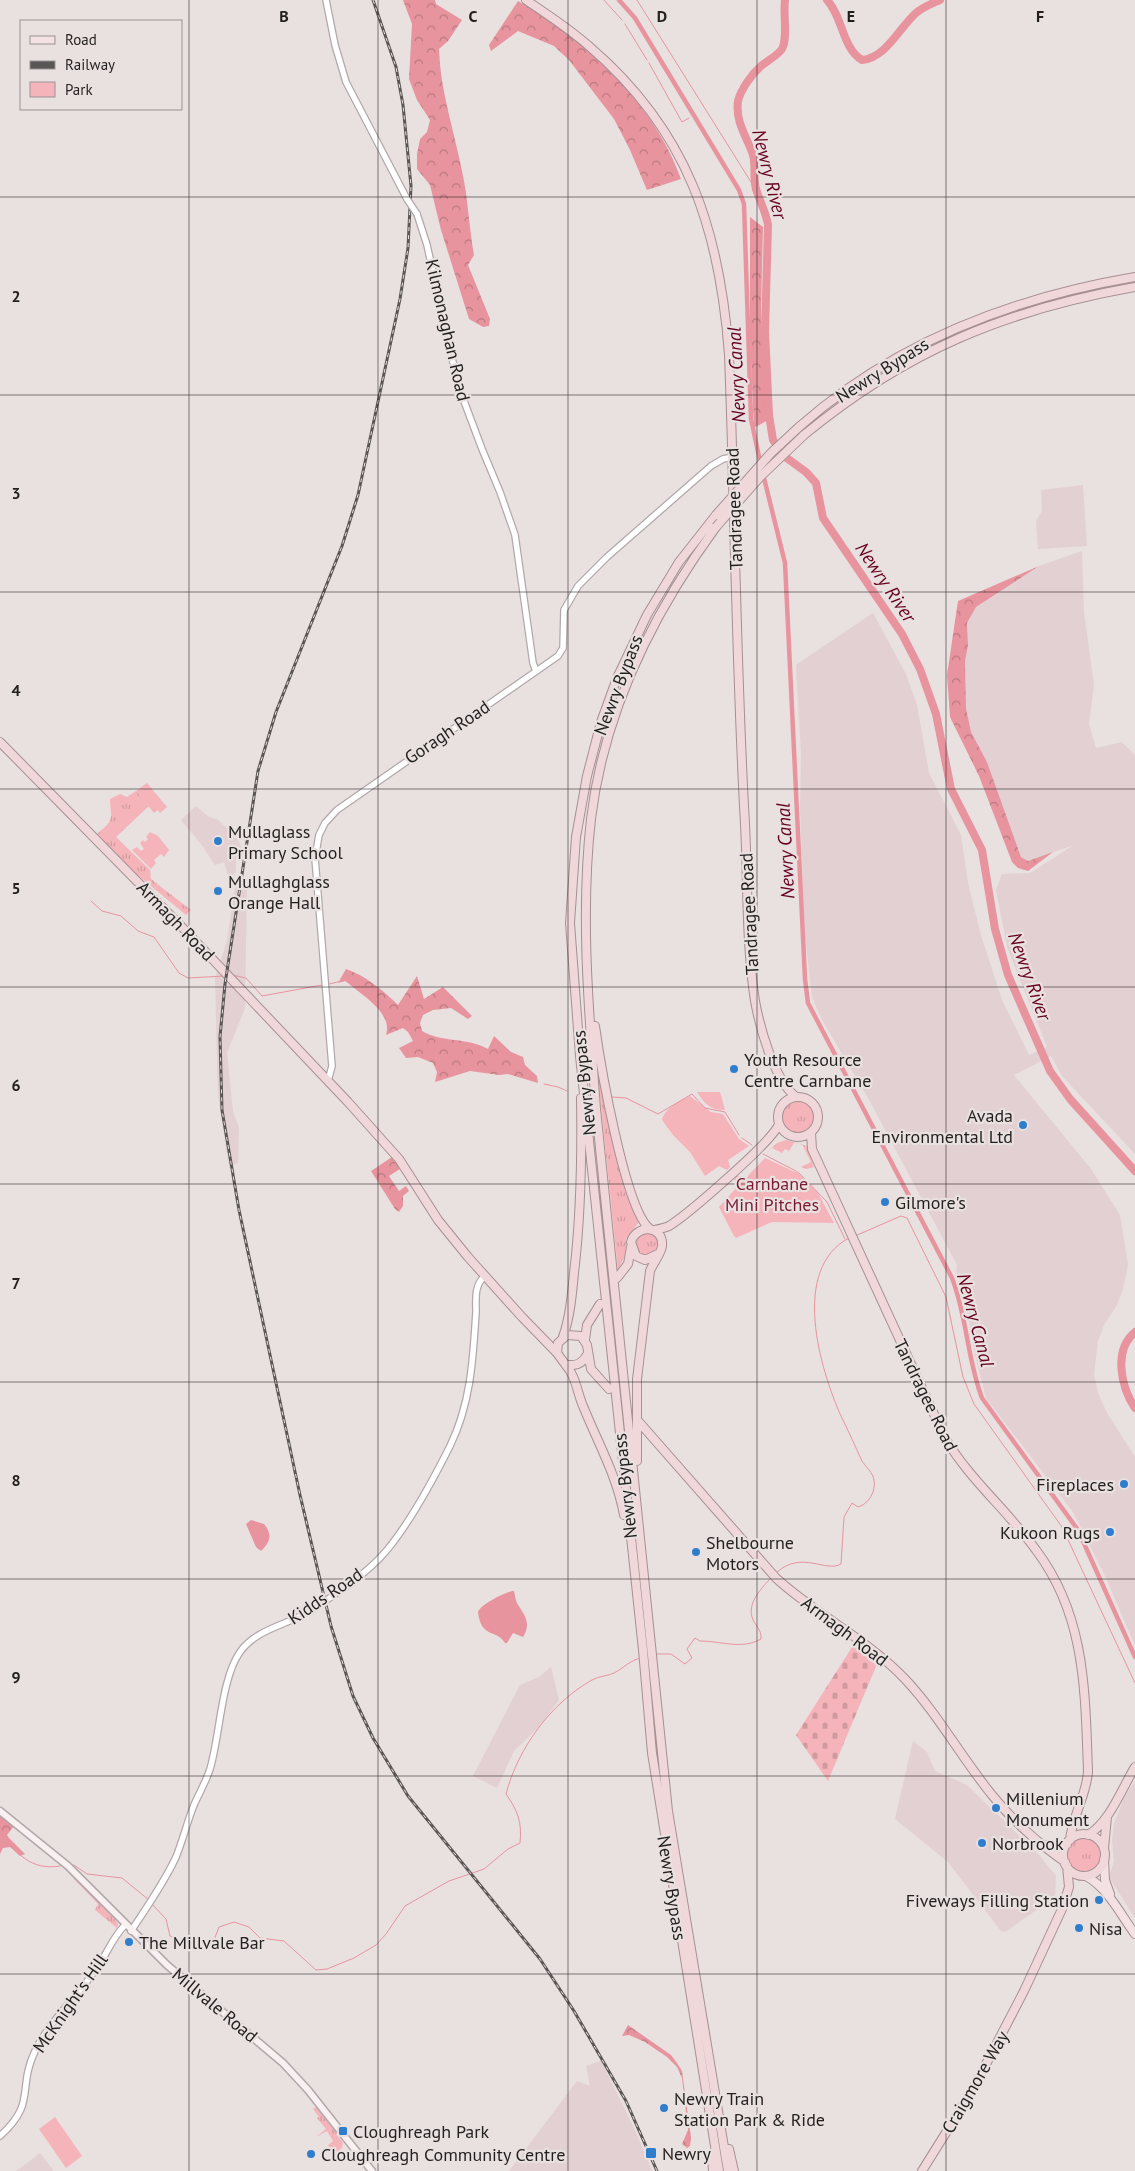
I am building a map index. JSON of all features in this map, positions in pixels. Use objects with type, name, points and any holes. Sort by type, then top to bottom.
[{"type":"highway","name":"Tandragee Road","points":[[526,0],[590,47],[632,88],[671,142],[689,176],[712,236],[724,291],[729,355],[742,772],[751,962],[755,1001],[763,1032],[785,1086],[796,1097]]},
{"type":"highway","name":"Newry Bypass","points":[[719,2171],[655,1781],[580,1056],[571,954],[571,904],[576,837],[587,776],[601,722],[617,678],[639,630],[679,562],[716,515],[765,460],[799,428],[820,409],[865,377],[928,340],[1004,309],[1053,294],[1135,278]]},
{"type":"highway","name":"Newry Bypass","points":[[728,2171],[668,1811],[596,1109],[587,974],[586,899],[592,816],[607,743],[624,690],[646,640],[683,574],[716,527],[760,477],[804,435],[847,401],[890,372],[964,335],[1040,307],[1135,287]]},
{"type":"highway","name":"Armagh Road","points":[[0,742],[221,967],[348,1102],[398,1159],[438,1220],[484,1276],[557,1353]]},
{"type":"highway","points":[[587,974],[600,1060],[620,1152],[640,1217],[662,1241]]},
{"type":"highway","points":[[580,1056],[580,1217],[568,1320],[557,1353],[571,1371],[583,1408],[614,1475],[632,1549]]},
{"type":"highway","points":[[785,1086],[778,1118],[779,1124],[791,1136]]},
{"type":"highway","points":[[636,1500],[636,1402],[639,1354],[650,1271],[668,1226],[766,1144],[777,1138],[802,1137],[811,1133],[818,1125],[817,1108],[809,1100],[796,1097],[790,1098],[781,1106]]},
{"type":"highway","points":[[766,1144],[779,1124]]},
{"type":"highway","name":"Tandragee Road","points":[[811,1133],[812,1149]]},
{"type":"highway","name":"Tandragee Road","points":[[802,1137],[812,1149],[945,1438],[969,1472],[1036,1549],[1055,1579],[1068,1608],[1078,1638],[1084,1674],[1088,1771],[1087,1783],[1069,1842]]},
{"type":"highway","points":[[617,1278],[628,1264],[635,1232],[668,1226]]},
{"type":"highway","points":[[631,1247],[636,1256],[645,1260]]},
{"type":"highway","points":[[628,1264],[645,1260],[658,1254]]},
{"type":"highway","points":[[600,1304],[587,1325],[585,1340],[591,1369],[609,1389]]},
{"type":"highway","points":[[543,1337],[561,1339],[587,1325]]},
{"type":"highway","points":[[572,1334],[585,1340]]},
{"type":"highway","points":[[576,1365],[581,1363],[587,1355]]},
{"type":"highway","points":[[565,1364],[591,1369]]},
{"type":"highway","name":"Armagh Road","points":[[639,1422],[776,1578],[882,1657],[904,1679],[993,1796],[1015,1820],[1066,1864]]},
{"type":"highway","points":[[1044,1844],[1054,1846],[1069,1842],[1096,1830],[1108,1815],[1135,1767]]},
{"type":"highway","points":[[1069,1887],[1085,1876],[1099,1870],[1104,1860],[1108,1815]]},
{"type":"highway","points":[[1073,1826],[1084,1835],[1100,1841],[1104,1849]]},
{"type":"highway","points":[[1069,1842],[1064,1852],[1066,1864],[1073,1873],[1085,1876]]},
{"type":"highway","name":"Craigmore Way","points":[[922,2171],[972,2091],[1026,1988],[1062,1909],[1069,1887],[1066,1864]]},
{"type":"highway","points":[[715,2094],[734,2171]]},
{"type":"highway","points":[[710,2123],[713,2171]]},
{"type":"main road","name":"Millvale Road","points":[[0,1811],[68,1866],[131,1931],[189,1984],[283,2063],[308,2090],[372,2171]]},
{"type":"main road","points":[[1104,1860],[1104,1880],[1111,1898]]},
{"type":"main road","points":[[1085,1876],[1097,1882],[1111,1898],[1135,1934]]},
{"type":"street","name":"Kilmonaghan Road","points":[[326,0],[335,45],[346,82],[406,199],[417,214],[428,245],[458,385],[500,492],[516,542],[533,663],[536,671]]},
{"type":"street","name":"Goragh Road","points":[[328,1081],[332,1066],[315,858],[319,835],[325,823],[337,810],[562,651],[564,610],[578,586],[606,558],[711,466],[723,459],[733,457]]},
{"type":"street","name":"Kidds Road","points":[[131,1931],[176,1855],[210,1771],[227,1688],[236,1659],[241,1650],[264,1632],[311,1610],[374,1562],[386,1550],[412,1512],[449,1446],[462,1416],[470,1386],[474,1355],[477,1285],[484,1276]]},
{"type":"street","name":"McKnight's Hill","points":[[0,2136],[17,2120],[22,2112],[30,2064],[42,2038],[95,1972],[114,1937],[125,1925]]},
{"type":"shaded area","points":[[1083,485],[1087,546],[1038,549],[1036,521],[1042,511],[1041,490]]},
{"type":"shaded area","points":[[1082,551],[1084,612],[1094,685],[1089,724],[1096,748],[1122,742],[1135,755],[1135,1154],[1062,1076],[1051,1056],[1014,1075],[1091,1169],[1120,1215],[1128,1265],[1123,1289],[1117,1305],[1104,1325],[1098,1341],[1094,1374],[1098,1393],[1107,1413],[1135,1457],[1135,1646],[1106,1578],[1073,1512],[986,1398],[975,1355],[963,1287],[956,1272],[957,1265],[867,1096],[822,1020],[812,997],[805,936],[800,811],[801,754],[796,665],[873,613],[906,674],[917,705],[929,773],[961,835],[968,883],[981,935],[1002,1000],[1029,1055],[1047,1047],[1007,947],[996,890],[1002,874],[1030,873],[1074,845],[1028,861],[1021,857],[987,762],[971,732],[966,708],[965,661],[968,646],[967,623],[976,607],[1039,566]]},
{"type":"shaded area","name":"Mullaglass Primary School","points":[[196,806],[209,817],[217,819],[237,838],[241,846],[239,856],[236,858],[236,872],[229,879],[224,862],[215,865],[181,820]]},
{"type":"shaded area","points":[[247,882],[245,1008],[227,1053],[233,1111],[239,1128],[238,1163],[229,1167],[218,1095],[215,978],[227,941],[235,886]]},
{"type":"shaded area","points":[[551,1667],[559,1700],[539,1727],[514,1751],[497,1788],[473,1776],[520,1685],[539,1677]]},
{"type":"shaded area","points":[[913,1741],[927,1752],[935,1771],[967,1785],[1039,1855],[1056,1876],[1055,1897],[1005,1932],[1001,1931],[948,1862],[895,1819]]},
{"type":"shaded area","points":[[1135,1781],[1135,1918],[1109,1877],[1114,1861],[1112,1840],[1114,1823],[1125,1796]]},
{"type":"shaded area","points":[[601,2061],[635,2130],[652,2171],[509,2171],[577,2081],[590,2086],[586,2066]]},
{"type":"shaded area","points":[[40,2153],[54,2171],[16,2171],[35,2157]]},
{"type":"green space","points":[[403,0],[435,0],[436,4],[462,20],[448,41],[439,49],[440,64],[466,192],[474,255],[468,265],[490,319],[489,326],[483,327],[469,319],[441,230],[430,185],[417,169],[420,139],[427,132],[430,120],[417,100],[409,79],[412,24]]},
{"type":"green space","points":[[518,1],[568,34],[615,76],[654,125],[669,151],[681,179],[647,190],[614,119],[569,60],[554,46],[518,31],[491,51],[489,45]]},
{"type":"green space","points":[[750,217],[763,227],[761,308],[766,421],[754,428],[750,336]]},
{"type":"green space","points":[[1039,566],[976,607],[967,623],[968,646],[965,661],[966,708],[971,732],[987,762],[1021,857],[1028,861],[1053,852],[1028,871],[1018,868],[1012,862],[979,776],[950,717],[947,675],[958,601]]},
{"type":"green space","points":[[147,783],[167,807],[160,813],[158,810],[154,813],[136,791]]},
{"type":"green space","points":[[136,791],[149,806],[116,837],[150,870],[151,879],[191,910],[186,915],[134,872],[97,834],[111,819],[110,799],[120,794],[127,797]]},
{"type":"green space","points":[[150,832],[158,836],[169,850],[164,857],[161,854],[154,860],[156,863],[151,869],[132,850],[137,847],[141,851],[144,849],[140,843],[148,839],[146,837]]},
{"type":"green space","points":[[346,969],[374,984],[398,1005],[417,976],[424,999],[443,987],[472,1016],[468,1019],[451,1008],[433,1010],[423,1015],[420,1023],[422,1031],[438,1037],[480,1045],[488,1049],[494,1036],[511,1052],[523,1057],[525,1065],[537,1076],[538,1083],[508,1074],[499,1075],[470,1071],[435,1082],[437,1072],[433,1063],[418,1057],[406,1058],[399,1048],[413,1041],[408,1032],[403,1028],[386,1035],[387,1027],[381,1012],[345,981],[338,983]]},
{"type":"green space","points":[[596,1057],[639,1222],[626,1239],[626,1253],[618,1271]]},
{"type":"green space","points":[[697,1092],[720,1092],[725,1110],[708,1106]]},
{"type":"green space","name":"Carnbane Mini Pitches","points":[[690,1096],[711,1112],[723,1114],[739,1139],[749,1146],[728,1160],[730,1167],[727,1170],[719,1166],[705,1176],[690,1152],[673,1135],[662,1120],[670,1108]]},
{"type":"green space","points":[[798,1101],[810,1105],[814,1117],[810,1129],[798,1133],[786,1129],[782,1117],[786,1105]]},
{"type":"green space","points":[[786,1140],[798,1144],[794,1143],[789,1151],[785,1149],[782,1153],[772,1148],[765,1154],[777,1143]]},
{"type":"green space","points":[[802,1145],[807,1146],[814,1167],[807,1169],[801,1167],[811,1162]]},
{"type":"green space","points":[[392,1157],[400,1169],[389,1176],[399,1191],[406,1186],[409,1191],[403,1196],[403,1206],[399,1212],[395,1209],[371,1171]]},
{"type":"green space","name":"Carnbane Mini Pitches","points":[[765,1158],[795,1172],[798,1171],[818,1193],[834,1223],[772,1222],[736,1238],[719,1207],[738,1186],[734,1178],[737,1175],[745,1179]]},
{"type":"green space","points":[[647,1232],[656,1235],[659,1244],[656,1253],[647,1256],[638,1253],[635,1244],[638,1235]]},
{"type":"green space","points":[[854,1644],[877,1664],[828,1781],[796,1735]]},
{"type":"green space","points":[[0,1813],[14,1826],[7,1835],[25,1854],[20,1856],[10,1847],[3,1848],[0,1854]]},
{"type":"green space","points":[[1084,1838],[1091,1839],[1096,1843],[1100,1848],[1100,1862],[1096,1867],[1091,1871],[1084,1872],[1077,1871],[1072,1867],[1068,1862],[1067,1855],[1068,1848],[1072,1843],[1077,1839]]},
{"type":"green space","points":[[75,1878],[112,1915],[118,1924],[117,1928],[95,1910],[98,1904]]},
{"type":"green space","points":[[628,2025],[671,2055],[682,2071],[691,2138],[690,2146],[687,2148],[682,2144],[688,2130],[682,2078],[677,2067],[667,2057],[645,2042],[629,2035],[622,2036]]},
{"type":"green space","points":[[316,2107],[336,2131],[336,2134],[343,2143],[342,2148],[332,2156],[333,2152],[328,2145],[333,2141],[327,2131],[316,2137],[326,2129],[317,2118],[319,2117],[313,2109]]},
{"type":"green space","points":[[55,2117],[82,2156],[66,2168],[39,2129]]},
{"type":"water","points":[[251,1520],[264,1524],[269,1532],[267,1545],[261,1551],[256,1547],[246,1524]]},
{"type":"water","points":[[514,1591],[516,1602],[526,1619],[527,1627],[523,1637],[513,1633],[507,1643],[505,1643],[482,1626],[478,1612],[494,1598]]},
{"type":"waterway","points":[[604,0],[622,20]]},
{"type":"waterway","name":"Newry Canal","points":[[619,0],[635,18],[739,190],[744,204],[751,419],[761,466]]},
{"type":"waterway","points":[[637,0],[756,190]]},
{"type":"waterway","name":"Newry River","points":[[785,0],[784,45],[775,56],[761,66],[751,77],[739,96],[738,101],[738,116],[753,155],[756,189],[768,225],[765,332],[769,415],[773,440],[784,456],[806,472],[816,483],[823,518],[902,634],[920,669],[936,714],[951,789],[982,850],[995,929],[1008,975],[1050,1071],[1070,1099],[1135,1171]]},
{"type":"waterway","name":"Newry River","points":[[827,0],[836,15],[850,48],[862,60],[878,54],[916,13],[940,0]]},
{"type":"waterway","points":[[625,24],[647,60]]},
{"type":"waterway","points":[[649,63],[682,122],[689,118]]},
{"type":"waterway","name":"Newry Canal","points":[[763,474],[785,563],[805,979],[808,1003],[952,1278],[961,1307],[973,1368],[982,1398],[1078,1530],[1135,1657]]},
{"type":"waterway","points":[[91,901],[102,911],[121,916],[138,931],[154,937],[179,973],[188,978],[225,976]]},
{"type":"waterway","points":[[232,975],[246,978],[262,996],[322,985]]},
{"type":"waterway","points":[[329,984],[350,980],[358,982],[386,1005],[416,1039]]},
{"type":"waterway","points":[[544,1084],[567,1091]]},
{"type":"waterway","points":[[612,1097],[626,1098],[658,1114],[692,1094],[705,1108],[725,1112],[739,1135]]},
{"type":"waterway","points":[[742,1138],[752,1145]]},
{"type":"waterway","points":[[763,1154],[796,1171]]},
{"type":"waterway","points":[[799,1173],[827,1202],[845,1239]]},
{"type":"waterway","points":[[855,1236],[901,1216],[907,1218],[946,1297],[963,1377],[974,1404],[1062,1527],[1135,1683]]},
{"type":"waterway","points":[[777,1572],[795,1563],[804,1562],[828,1566],[841,1564],[844,1517],[852,1503],[858,1507],[865,1503],[871,1496],[874,1488],[872,1475],[862,1461],[833,1396],[825,1373],[815,1321],[815,1296],[820,1272],[831,1253],[849,1238]]},
{"type":"waterway","name":"Newry River","points":[[1135,1332],[1128,1340],[1122,1358],[1123,1379],[1135,1408]]},
{"type":"waterway","points":[[654,1654],[671,1654],[685,1664],[692,1658],[687,1649],[695,1638],[700,1641],[739,1644],[746,1644],[761,1639],[751,1612],[753,1602],[769,1580]]},
{"type":"waterway","points":[[200,1948],[212,1945],[219,1927],[234,1922],[249,1927],[260,1938],[284,1941],[316,1970],[327,1969],[354,1958],[376,1945],[405,1906],[449,1881],[484,1869],[508,1849],[520,1843],[518,1817],[514,1806],[506,1794],[519,1760],[538,1728],[563,1701],[577,1690],[592,1680],[614,1673],[630,1662],[641,1658]]},
{"type":"waterway","points":[[0,1830],[18,1853],[32,1863],[49,1867],[60,1866]]},
{"type":"waterway","points":[[74,1865],[87,1874],[122,1878],[149,1900]]},
{"type":"waterway","points":[[151,1903],[166,1919],[170,1936],[188,1944]]},
{"type":"tunnel","points":[[614,1394],[639,1422]]},
{"type":"railway","points":[[373,0],[396,67],[403,105],[411,186],[408,248],[400,299],[358,495],[342,546],[276,712],[258,771],[225,984],[220,1037],[222,1110],[239,1210],[300,1495],[331,1626],[353,1696],[373,1738],[408,1796],[540,1959],[574,2011],[626,2101],[657,2171]]},
{"type":"place","name":"Mullaglass Primary School","points":[[218,841]]},
{"type":"place","name":"Mullaghglass Orange Hall","points":[[218,891]]},
{"type":"place","name":"Youth Resource Centre Carnbane","points":[[734,1069]]},
{"type":"place","name":"Avada Environmental Ltd","points":[[1023,1125]]},
{"type":"place","name":"Gilmore's","points":[[885,1202]]},
{"type":"place","name":"Fireplaces","points":[[1124,1484]]},
{"type":"place","name":"Kukoon Rugs","points":[[1110,1532]]},
{"type":"place","name":"Shelbourne Motors","points":[[696,1552]]},
{"type":"place","name":"Millenium Monument","points":[[996,1808]]},
{"type":"place","name":"Norbrook","points":[[982,1843]]},
{"type":"place","name":"Fiveways Filling Station","points":[[1099,1900]]},
{"type":"place","name":"Nisa","points":[[1079,1928]]},
{"type":"place","name":"The Millvale Bar","points":[[129,1942]]},
{"type":"place","name":"Newry Train Station Park & Ride","points":[[664,2108]]},
{"type":"place","name":"Cloughreagh Park","points":[[343,2131]]},
{"type":"place","name":"Newry","points":[[651,2153]]},
{"type":"place","name":"Cloughreagh Community Centre","points":[[311,2154]]}]
